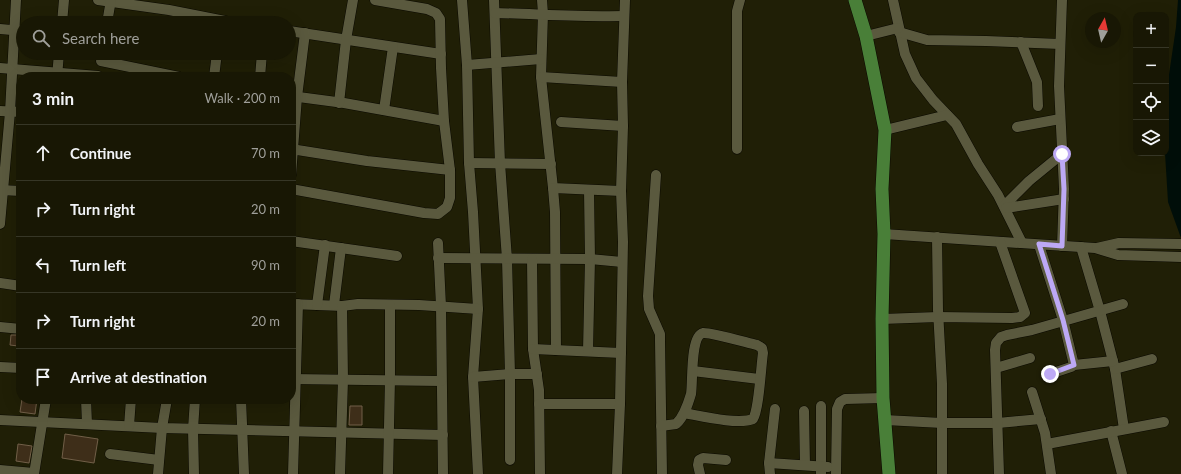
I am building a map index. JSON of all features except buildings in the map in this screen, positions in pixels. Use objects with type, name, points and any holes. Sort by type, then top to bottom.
[{"type":"main road","points":[[855,0],[866,36],[885,130],[882,189],[884,234],[882,319],[884,398],[889,474]]},
{"type":"street","points":[[16,0],[18,16]]},
{"type":"street","points":[[63,16],[64,0]]},
{"type":"street","points":[[98,0],[170,10],[196,16]]},
{"type":"street","points":[[339,103],[346,40],[353,0]]},
{"type":"street","points":[[296,190],[424,213],[438,214],[447,207],[450,198],[450,170],[444,120],[440,18],[436,13],[427,9],[375,0]]},
{"type":"street","points":[[462,0],[467,65],[468,163],[473,212],[478,309],[473,377],[478,474]]},
{"type":"street","points":[[494,0],[500,163],[507,259],[510,374],[510,460]]},
{"type":"street","points":[[542,0],[541,77],[553,188],[556,259],[556,350]]},
{"type":"street","points":[[617,474],[621,353],[621,191],[624,126],[622,82],[625,0]]},
{"type":"street","points":[[737,149],[737,10],[740,0]]},
{"type":"street","points":[[893,0],[904,54],[916,78],[933,100],[956,124],[978,164],[1005,207],[1022,243]]},
{"type":"street","points":[[1062,0],[1059,86],[1064,199],[1062,246]]},
{"type":"street","points":[[108,16],[110,1]]},
{"type":"street","points":[[495,13],[624,16]]},
{"type":"street","points":[[0,30],[16,31]]},
{"type":"street","points":[[866,36],[899,30],[927,40],[1060,44]]},
{"type":"street","points":[[296,32],[441,54]]},
{"type":"street","points":[[296,85],[305,33]]},
{"type":"street","points":[[1021,42],[1037,82],[1038,106]]},
{"type":"street","points":[[0,224],[5,111],[16,47]]},
{"type":"street","points":[[384,110],[392,47]]},
{"type":"street","points":[[467,65],[541,59]]},
{"type":"street","points":[[58,72],[59,60]]},
{"type":"street","points":[[99,72],[101,60]]},
{"type":"street","points":[[113,60],[160,72]]},
{"type":"street","points":[[215,72],[216,60]]},
{"type":"street","points":[[260,72],[261,60]]},
{"type":"street","points":[[0,68],[35,72]]},
{"type":"street","points":[[541,77],[622,82]]},
{"type":"street","points":[[296,97],[444,120]]},
{"type":"street","points":[[5,111],[16,112]]},
{"type":"street","points":[[885,130],[947,115]]},
{"type":"street","points":[[1017,127],[1060,120]]},
{"type":"street","points":[[561,122],[624,126]]},
{"type":"street","points":[[296,150],[367,161],[450,170]]},
{"type":"street","points":[[1005,207],[1029,181],[1062,154]]},
{"type":"street","points":[[468,163],[551,164]]},
{"type":"street","points":[[656,175],[648,296],[649,309],[660,334],[662,474]]},
{"type":"street","points":[[553,188],[621,191]]},
{"type":"street","points":[[2,190],[16,191]]},
{"type":"street","points":[[588,351],[590,259],[589,190]]},
{"type":"street","points":[[1005,207],[1064,199]]},
{"type":"street","points":[[884,234],[1081,248],[1095,248],[1119,243],[1181,244]]},
{"type":"street","points":[[937,237],[938,317],[942,384],[942,474]]},
{"type":"street","points":[[296,242],[397,256]]},
{"type":"street","points":[[1000,242],[1032,330]]},
{"type":"street","points":[[438,243],[441,306],[443,474]]},
{"type":"street","points":[[1039,244],[1063,320],[1074,365]]},
{"type":"street","points":[[317,305],[325,245]]},
{"type":"street","points":[[340,474],[343,380],[338,305],[341,248]]},
{"type":"street","points":[[1081,248],[1114,365],[1124,429]]},
{"type":"street","points":[[1095,248],[1118,255],[1181,257]]},
{"type":"street","points":[[438,258],[590,259],[622,262]]},
{"type":"street","points":[[532,259],[533,349],[537,374],[539,404],[540,474]]},
{"type":"street","points":[[0,283],[16,285]]},
{"type":"street","points":[[296,304],[441,306],[478,309]]},
{"type":"street","points":[[999,474],[996,343],[1001,337],[1032,330],[1123,304]]},
{"type":"street","points":[[388,474],[390,305]]},
{"type":"street","points":[[882,319],[938,317],[1012,318],[1020,317],[1025,313]]},
{"type":"street","points":[[0,327],[16,329]]},
{"type":"street","points":[[661,426],[676,424],[684,413],[690,394],[696,338],[700,334],[704,333],[751,343],[762,348],[763,352],[756,412],[753,419],[736,421],[684,413]]},
{"type":"street","points":[[533,349],[621,353]]},
{"type":"street","points":[[996,368],[1030,358]]},
{"type":"street","points":[[1050,374],[1074,365],[1114,365],[1152,359]]},
{"type":"street","points":[[0,367],[16,368]]},
{"type":"street","points":[[693,371],[759,379]]},
{"type":"street","points":[[473,377],[510,374],[537,374]]},
{"type":"street","points":[[296,379],[390,379],[441,381]]},
{"type":"street","points":[[1032,392],[1041,418],[1047,444],[1051,474]]},
{"type":"street","points":[[769,463],[805,466],[821,470],[836,471],[837,409],[840,402],[845,400],[884,398]]},
{"type":"street","points":[[0,470],[34,473],[45,404]]},
{"type":"street","points":[[86,404],[87,424]]},
{"type":"street","points":[[129,426],[131,404]]},
{"type":"street","points":[[158,474],[162,428],[166,404]]},
{"type":"street","points":[[194,474],[193,429],[195,404]]},
{"type":"street","points":[[241,404],[244,474]]},
{"type":"street","points":[[293,404],[293,474]]},
{"type":"street","points":[[539,404],[620,404]]},
{"type":"street","points":[[821,406],[821,470]]},
{"type":"street","points":[[770,474],[769,463],[775,409]]},
{"type":"street","points":[[804,411],[805,466]]},
{"type":"street","points":[[885,420],[942,423],[998,423],[1041,418]]},
{"type":"street","points":[[0,420],[162,428],[443,435]]},
{"type":"street","points":[[1047,444],[1164,422]]},
{"type":"street","points":[[1111,431],[1122,474]]},
{"type":"street","points":[[110,454],[159,460]]},
{"type":"street","points":[[700,474],[698,465],[699,460],[703,458],[726,460]]},
{"type":"shaded area","points":[[1178,0],[1181,0],[1181,238],[1168,202],[1165,156],[1169,156],[1169,75],[1176,27]]},
{"type":"route","points":[[1050,374],[1074,365],[1063,320],[1039,244],[1062,246],[1064,189],[1062,154]]}]
